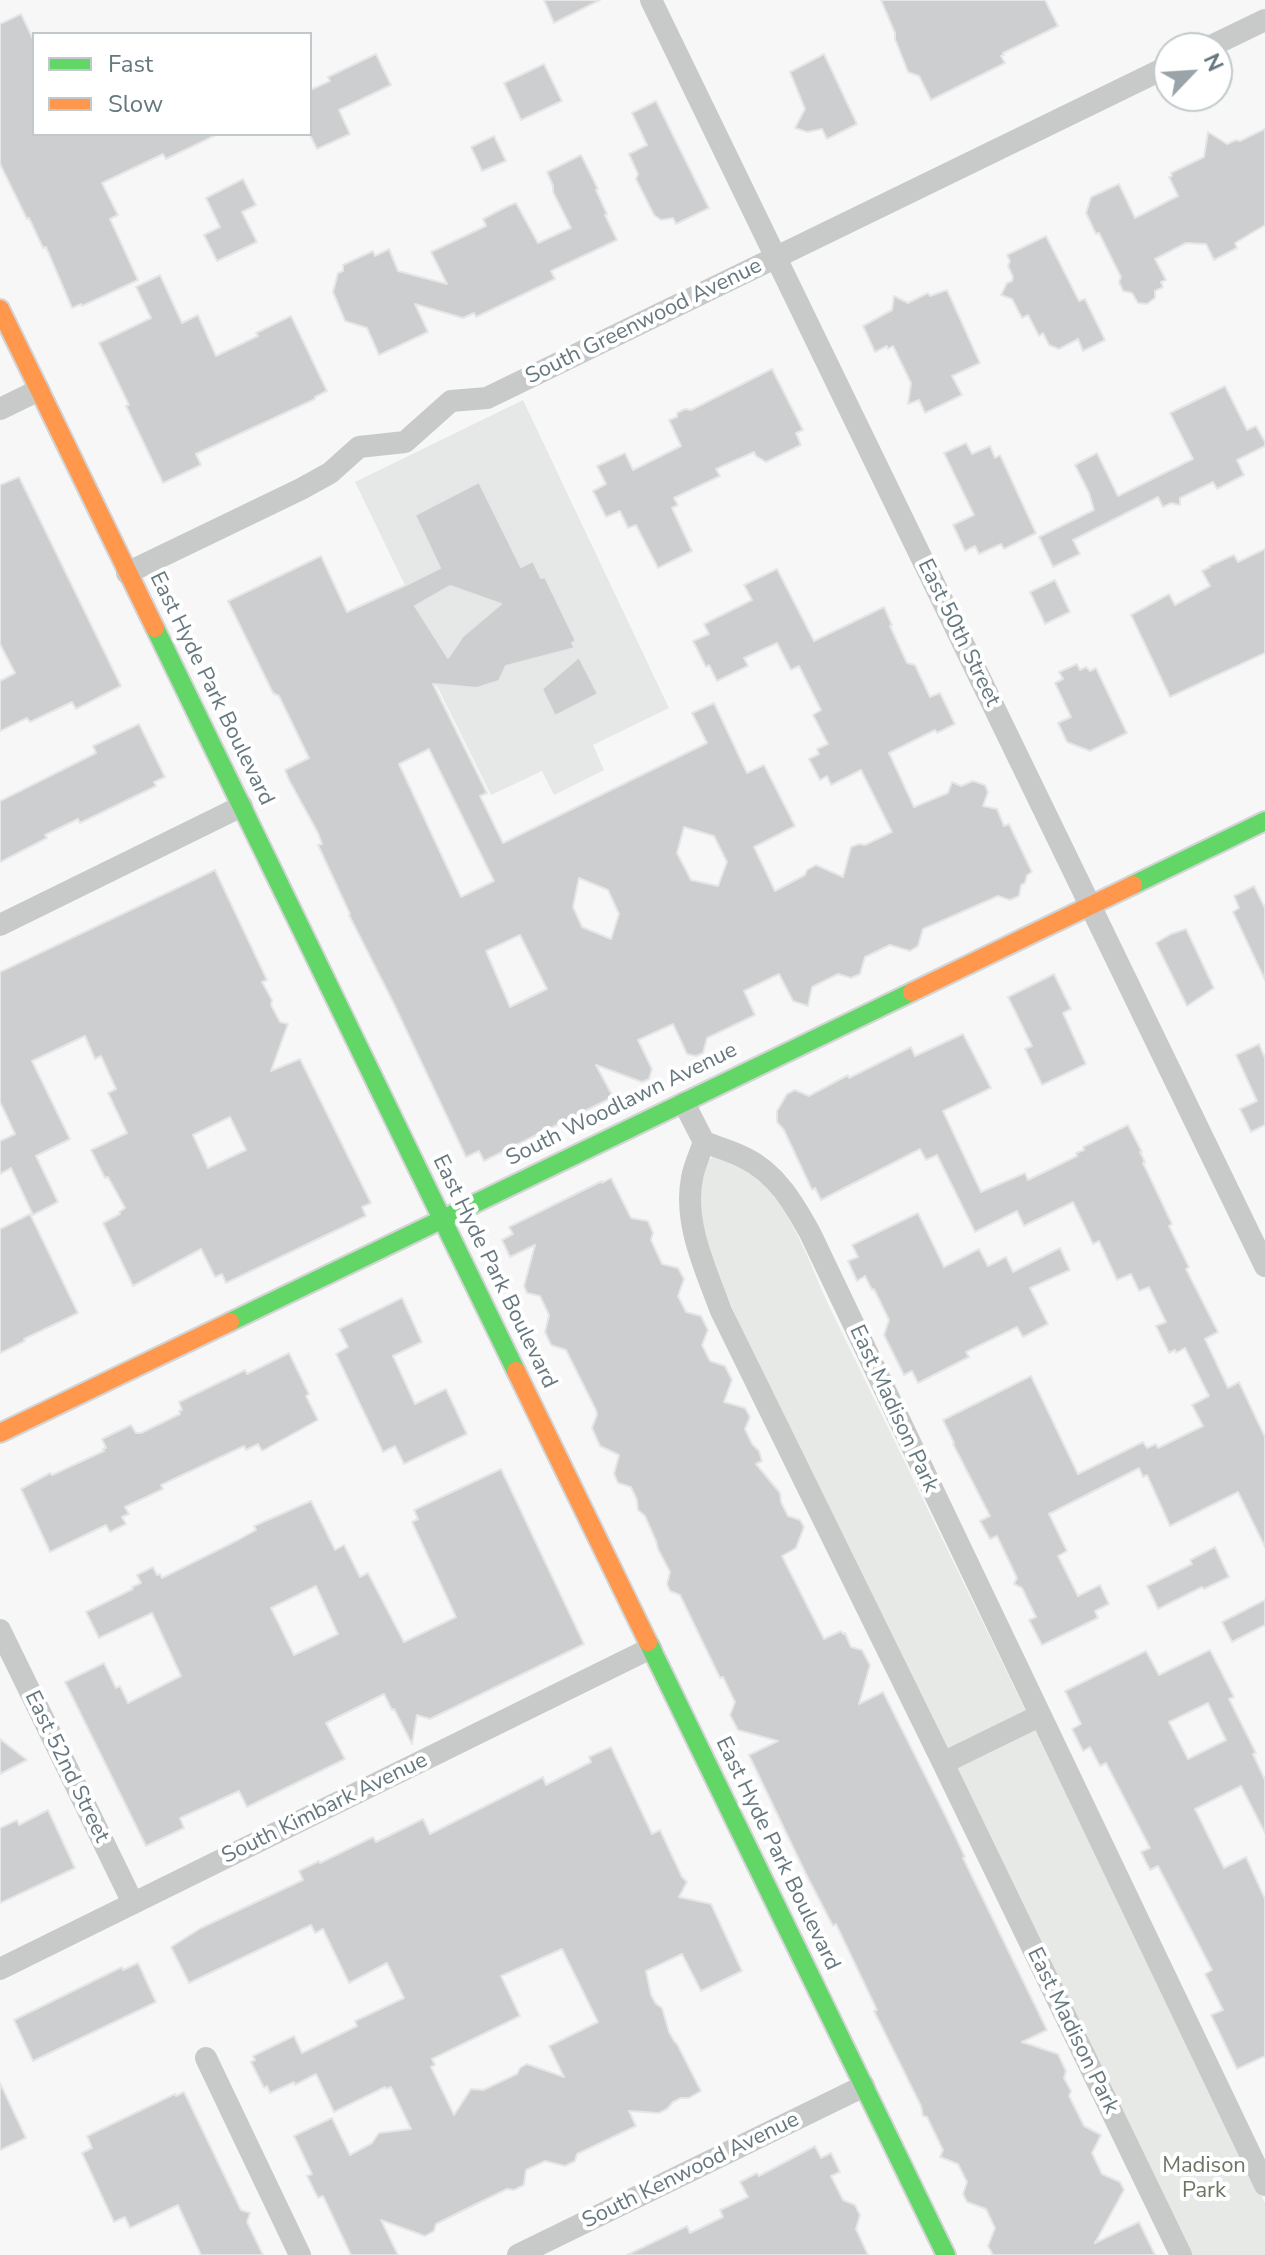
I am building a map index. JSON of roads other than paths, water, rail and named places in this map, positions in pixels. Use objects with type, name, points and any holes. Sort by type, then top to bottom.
[{"type":"main road","name":"East Hyde Park Boulevard","points":[[0,309],[946,2255]]},
{"type":"main road","name":"South Woodlawn Avenue","points":[[0,1433],[1265,821]]},
{"type":"street","name":"East 50th Street","points":[[651,0],[1265,1266]]},
{"type":"street","points":[[1233,35],[1265,20]]},
{"type":"street","name":"South Greenwood Avenue","points":[[127,573],[301,489],[330,473],[359,447],[405,442],[451,401],[487,398],[1153,74]]},
{"type":"street","points":[[0,409],[39,390]]},
{"type":"street","points":[[0,925],[242,806]]},
{"type":"street","points":[[684,1103],[704,1142]]},
{"type":"street","name":"East Madison Park","points":[[1181,2255],[721,1311],[703,1263],[690,1200],[692,1177],[704,1142],[746,1158],[772,1177],[795,1205],[1265,2185]]},
{"type":"street","name":"East 52nd Street","points":[[0,1630],[133,1903]]},
{"type":"street","name":"South Kimbark Avenue","points":[[0,1969],[651,1648]]},
{"type":"street","points":[[943,1763],[1039,1716]]},
{"type":"street","points":[[206,2058],[300,2255]]},
{"type":"street","name":"South Kenwood Avenue","points":[[518,2255],[864,2086]]},
{"type":"park label","name":"Madison Park","points":[[1204,2180]]}]
